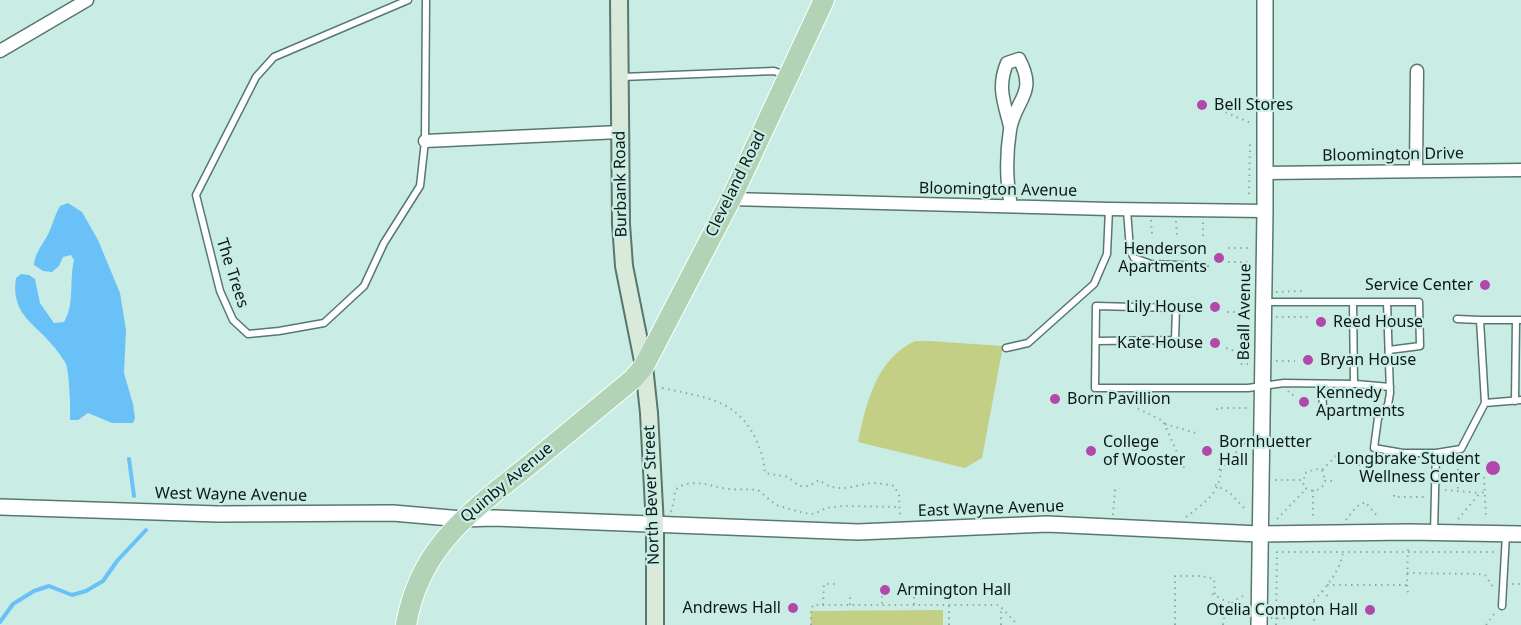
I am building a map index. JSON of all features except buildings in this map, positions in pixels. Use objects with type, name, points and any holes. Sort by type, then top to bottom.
[{"type":"main road","name":"Burbank Road","points":[[619,0],[621,224],[624,266],[644,366]]},
{"type":"main road","name":"Cleveland Road","points":[[644,366],[730,199],[824,0]]},
{"type":"main road","name":"Quinby Avenue","points":[[406,625],[409,607],[430,559],[462,519],[633,379],[644,366]]},
{"type":"main road","name":"North Bever Street","points":[[644,366],[662,521],[655,625]]},
{"type":"street","points":[[0,51],[87,0]]},
{"type":"street","name":"Beall Avenue","points":[[1259,622],[1265,0]]},
{"type":"street","points":[[1010,126],[1001,93],[1002,76],[1007,63],[1018,59],[1026,71],[1027,83],[1025,95],[1010,126],[1007,153],[1011,206]]},
{"type":"street","points":[[1416,170],[1417,71]]},
{"type":"street","points":[[425,141],[620,132]]},
{"type":"street","name":"Bloomington Drive","points":[[1264,173],[1521,170]]},
{"type":"street","name":"Bloomington Avenue","points":[[730,199],[1264,211]]},
{"type":"street","name":"West Wayne Avenue","points":[[0,507],[218,514],[393,513],[462,519]]},
{"type":"street","name":"East Wayne Avenue","points":[[462,519],[662,521],[858,532],[1047,524],[1259,534],[1513,533]]},
{"type":"lane","name":"The Trees","points":[[408,0],[274,57],[256,77],[196,195],[220,291],[233,320],[248,334],[324,323],[364,286],[384,243],[420,186],[425,141],[426,0]]},
{"type":"lane","points":[[620,77],[774,71],[788,76]]},
{"type":"lane","points":[[1006,348],[1028,343],[1094,284],[1107,254],[1109,209]]},
{"type":"lane","points":[[1127,209],[1130,250],[1134,258],[1151,264],[1204,266]]},
{"type":"lane","points":[[1263,302],[1419,302],[1420,346],[1389,350]]},
{"type":"lane","points":[[1353,302],[1354,384]]},
{"type":"lane","points":[[1387,302],[1390,387],[1388,405],[1378,418],[1374,448],[1403,453],[1461,450],[1485,403],[1480,320]]},
{"type":"lane","points":[[1096,341],[1175,340],[1176,308],[1096,306],[1095,388],[1248,388],[1284,383],[1390,387]]},
{"type":"lane","points":[[1457,319],[1519,320],[1518,400],[1485,403]]},
{"type":"lane","points":[[1322,384],[1323,410]]},
{"type":"lane","points":[[1434,532],[1436,453]]},
{"type":"lane","points":[[1502,606],[1505,552],[1513,533]]},
{"type":"path","points":[[1220,110],[1251,123]]},
{"type":"path","points":[[1249,194],[1251,134]]},
{"type":"path","points":[[1228,248],[1249,248]]},
{"type":"path","points":[[1228,262],[1249,262]]},
{"type":"path","points":[[1276,292],[1303,291]]},
{"type":"path","points":[[1227,312],[1249,312]]},
{"type":"path","points":[[1276,317],[1309,317]]},
{"type":"path","points":[[1226,348],[1238,355],[1240,364],[1248,364]]},
{"type":"path","points":[[1276,361],[1295,361]]},
{"type":"path","points":[[662,388],[715,401],[736,413],[751,428],[764,459],[765,473],[788,477],[799,486],[809,486],[819,480],[828,487],[844,489],[865,484],[894,486],[899,495],[900,530]]},
{"type":"path","points":[[1138,388],[1137,408],[1165,424],[1196,433]]},
{"type":"path","points":[[1216,410],[1217,408],[1248,408]]},
{"type":"path","points":[[1165,424],[1185,470]]},
{"type":"path","points":[[1277,438],[1296,438]]},
{"type":"path","points":[[1185,530],[1186,517],[1213,496],[1220,469],[1248,440]]},
{"type":"path","points":[[1458,450],[1458,490]]},
{"type":"path","points":[[1322,470],[1324,481],[1321,488],[1313,490],[1303,486],[1302,480],[1305,472],[1322,470],[1336,456],[1381,456]]},
{"type":"path","points":[[1359,466],[1359,461],[1392,462],[1392,456]]},
{"type":"path","points":[[1484,477],[1486,533]]},
{"type":"path","points":[[1260,479],[1302,480]]},
{"type":"path","points":[[1324,481],[1332,481]]},
{"type":"path","points":[[662,521],[674,501],[675,490],[695,482],[734,490],[758,490],[776,505],[804,513],[814,514],[826,508],[843,506],[900,507]]},
{"type":"path","points":[[1216,486],[1228,492],[1246,510]]},
{"type":"path","points":[[1114,526],[1115,490],[1120,489]]},
{"type":"path","points":[[1277,519],[1306,489]]},
{"type":"path","points":[[1313,490],[1313,533]]},
{"type":"path","points":[[1456,521],[1480,493],[1485,492]]},
{"type":"path","points":[[1259,622],[1286,618],[1322,591],[1339,569],[1346,519],[1356,507],[1365,502],[1380,519],[1379,532]]},
{"type":"path","points":[[1408,532],[1408,593]]},
{"type":"path","points":[[1276,625],[1277,552],[1505,552]]},
{"type":"path","points":[[1407,573],[1485,575],[1492,583],[1502,606],[1486,625]]},
{"type":"path","points":[[1175,625],[1175,576],[1214,579],[1214,595],[1230,603]]},
{"type":"path","points":[[949,583],[949,625]]},
{"type":"path","points":[[823,605],[824,584],[838,584]]},
{"type":"path","points":[[1327,585],[1407,585]]},
{"type":"path","points":[[1322,591],[1331,599]]},
{"type":"path","points":[[850,595],[850,605]]},
{"type":"path","points":[[1223,625],[1230,603],[1246,595]]},
{"type":"path","points":[[882,596],[882,605]]},
{"type":"path","points":[[914,597],[914,605]]},
{"type":"path","points":[[1314,599],[1314,625]]},
{"type":"path","points":[[811,625],[813,605],[999,605],[1015,622]]},
{"type":"path","points":[[1001,608],[1001,625]]},
{"type":"green space","points":[[915,341],[1003,346],[982,458],[965,468],[858,442],[869,398],[882,371],[902,349]]},
{"type":"green space","points":[[943,610],[943,625],[811,625],[811,611]]},
{"type":"water","points":[[68,203],[82,212],[98,240],[120,293],[126,330],[124,373],[133,404],[135,418],[133,423],[112,423],[88,413],[78,420],[70,420],[70,392],[66,364],[50,342],[27,319],[17,302],[16,278],[21,274],[29,275],[35,279],[40,303],[54,323],[64,322],[70,308],[74,260],[71,255],[63,257],[59,266],[52,272],[43,271],[34,265],[60,206]]},
{"type":"waterway","points":[[129,459],[134,496]]},
{"type":"waterway","points":[[0,622],[13,604],[34,591],[49,586],[72,595],[86,591],[103,581],[117,561],[146,530]]},
{"type":"place","name":"Bell Stores","points":[[1202,105]]},
{"type":"place","name":"Henderson Apartments","points":[[1219,258]]},
{"type":"place","name":"Service Center","points":[[1485,285]]},
{"type":"place","name":"Lily House","points":[[1215,307]]},
{"type":"place","name":"Reed House","points":[[1321,322]]},
{"type":"place","name":"Kate House","points":[[1215,343]]},
{"type":"place","name":"Bryan House","points":[[1308,360]]},
{"type":"place","name":"Born Pavillion","points":[[1055,399]]},
{"type":"place","name":"Kennedy Apartments","points":[[1304,402]]},
{"type":"place","name":"College of Wooster","points":[[1091,451]]},
{"type":"place","name":"Bornhuetter Hall","points":[[1207,451]]},
{"type":"place","name":"Longbrake Student Wellness Center","points":[[1493,468]]},
{"type":"place","name":"Armington Hall","points":[[885,590]]},
{"type":"place","name":"Andrews Hall","points":[[793,608]]},
{"type":"place","name":"Otelia Compton Hall","points":[[1370,610]]}]
